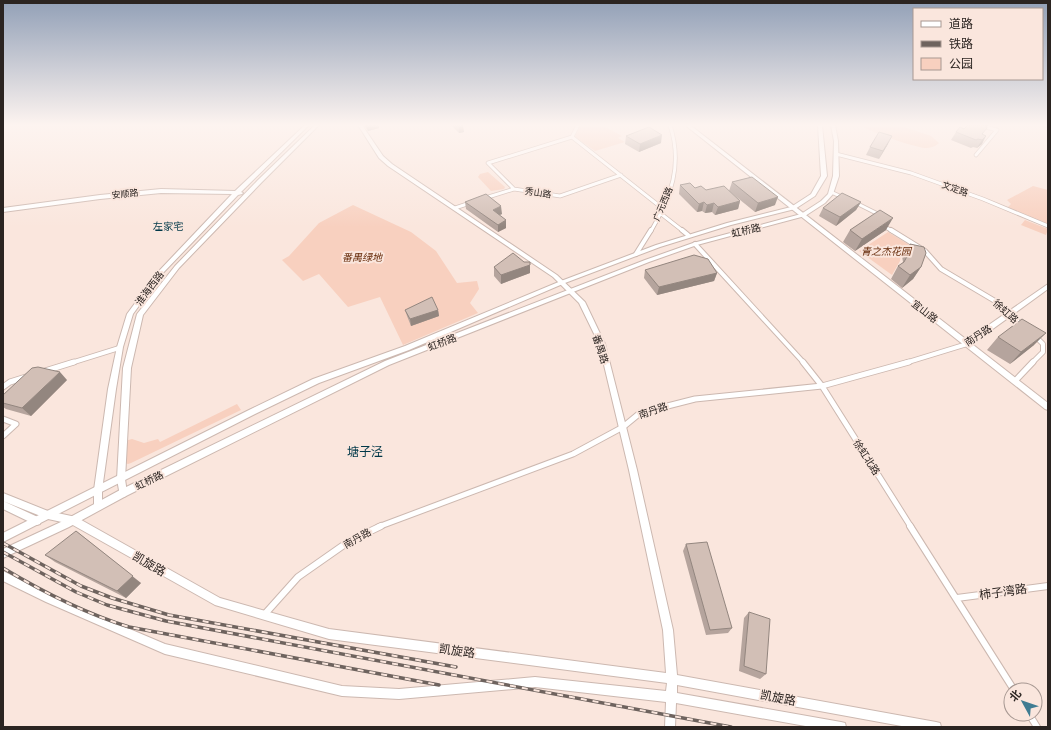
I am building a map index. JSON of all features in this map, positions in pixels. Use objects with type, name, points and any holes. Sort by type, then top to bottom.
[{"type":"main road","name":"淮海西路","points":[[98,506],[98,490],[112,389],[120,348],[130,314],[154,280],[237,192],[271,159]]},
{"type":"main road","name":"淮海西路","points":[[123,493],[121,479],[126,368],[140,314],[177,267],[283,159]]},
{"type":"main road","name":"番禺路","points":[[383,159],[563,282],[582,302],[602,344],[623,427],[668,630],[672,679],[670,727]]},
{"type":"main road","name":"宜山路","points":[[731,159],[1048,407]]},
{"type":"main road","name":"虹桥路","points":[[3,538],[316,381],[407,348],[563,282],[688,235],[793,208],[812,195],[824,176],[823,159]]},
{"type":"main road","points":[[831,192],[836,176],[836,159]]},
{"type":"main road","name":"安顺路","points":[[3,210],[100,197],[161,191],[237,192],[248,194]]},
{"type":"main road","name":"虹桥路","points":[[3,554],[365,373],[647,261],[695,244],[803,215],[823,202],[831,192]]},
{"type":"main road","name":"南丹路","points":[[967,344],[1048,286]]},
{"type":"main road","name":"凯旋路","points":[[3,498],[48,515],[73,520],[218,602],[329,634],[672,679],[936,727]]},
{"type":"main road","points":[[3,505],[37,521]]},
{"type":"main road","name":"凯旋路","points":[[3,576],[48,599],[165,649],[342,691],[399,694],[534,682],[672,697],[840,727]]},
{"type":"street","points":[[501,159],[488,163],[514,189]]},
{"type":"street","points":[[600,159],[662,208]]},
{"type":"street","name":"广元西路","points":[[636,254],[648,237],[660,213],[673,178],[676,159]]},
{"type":"street","name":"文定路","points":[[856,159],[911,173],[983,199],[1048,226]]},
{"type":"street","name":"秀山路","points":[[455,208],[514,189],[560,196],[621,175]]},
{"type":"street","points":[[831,192],[879,214],[872,218]]},
{"type":"street","points":[[660,213],[688,235]]},
{"type":"street","name":"徐虹路","points":[[879,222],[925,251],[937,266],[945,272],[990,297],[1025,328]]},
{"type":"street","name":"徐虹北路","points":[[695,244],[811,371],[822,386],[958,598],[1009,682]]},
{"type":"street","points":[[1015,381],[1043,352],[1043,344],[1031,332]]},
{"type":"street","name":"南丹路","points":[[264,615],[298,578],[348,542],[375,528],[572,454],[623,427],[632,418],[640,413],[685,401],[822,386],[906,363],[967,344]]},
{"type":"street","points":[[39,373],[120,348]]},
{"type":"street","points":[[3,387],[10,382],[32,375]]},
{"type":"street","points":[[3,419],[16,424],[3,436]]},
{"type":"street","name":"柿子湾路","points":[[958,598],[1048,586]]},
{"type":"green space","points":[[488,172],[505,187],[504,189],[491,191],[478,177],[480,174]]},
{"type":"green space","points":[[1033,186],[1048,190],[1048,224],[1007,208],[1011,204],[1007,200]]},
{"type":"green space","name":"番禺绿地","points":[[353,205],[411,232],[436,251],[457,283],[477,281],[479,289],[470,303],[478,313],[403,345],[380,297],[348,307],[319,274],[303,281],[282,260],[289,256],[319,223]]},
{"type":"green space","points":[[1025,220],[1048,229],[1046,235],[1021,225]]},
{"type":"green space","name":"青之杰花园","points":[[888,232],[916,249],[916,257],[901,254],[900,261],[892,275],[859,251]]},
{"type":"green space","points":[[237,404],[241,410],[131,463],[128,464],[123,462],[125,441],[132,439],[144,443],[158,439],[160,442]]},
{"type":"building","points":[[752,177],[778,197],[758,203],[732,182]]},
{"type":"building","points":[[690,183],[695,188],[701,186],[706,190],[724,186],[740,201],[718,207],[714,203],[707,205],[704,202],[699,204],[680,185]]},
{"type":"building","points":[[842,193],[861,202],[840,217],[823,208]]},
{"type":"building","points":[[486,194],[501,206],[493,210],[506,220],[498,225],[465,202]]},
{"type":"building","points":[[880,210],[893,218],[862,239],[850,230]]},
{"type":"building","points":[[910,244],[924,247],[926,253],[921,267],[910,275],[898,266],[904,262],[911,249]]},
{"type":"building","points":[[513,253],[524,262],[530,262],[530,265],[501,275],[494,267]]},
{"type":"building","points":[[694,255],[708,259],[717,273],[659,287],[645,270]]},
{"type":"building","points":[[432,297],[438,310],[410,319],[405,310]]},
{"type":"building","points":[[1022,319],[1046,333],[1021,352],[998,337]]},
{"type":"building","points":[[38,367],[60,372],[22,408],[3,403],[3,395],[32,368]]},
{"type":"building","points":[[76,531],[133,576],[117,591],[45,555]]},
{"type":"building","points":[[707,542],[732,628],[710,630],[686,544]]},
{"type":"building","points":[[749,612],[770,619],[766,674],[744,666]]},
{"type":"railway","points":[[3,543],[81,586],[112,598],[169,615],[456,667]]},
{"type":"railway","points":[[3,552],[76,592],[107,605],[166,621],[731,727]]},
{"type":"railway","points":[[3,568],[64,601],[129,627],[439,685]]},
{"type":"district","name":"左家宅","points":[[168,226]]},
{"type":"district","name":"塘子泾","points":[[365,452]]}]
